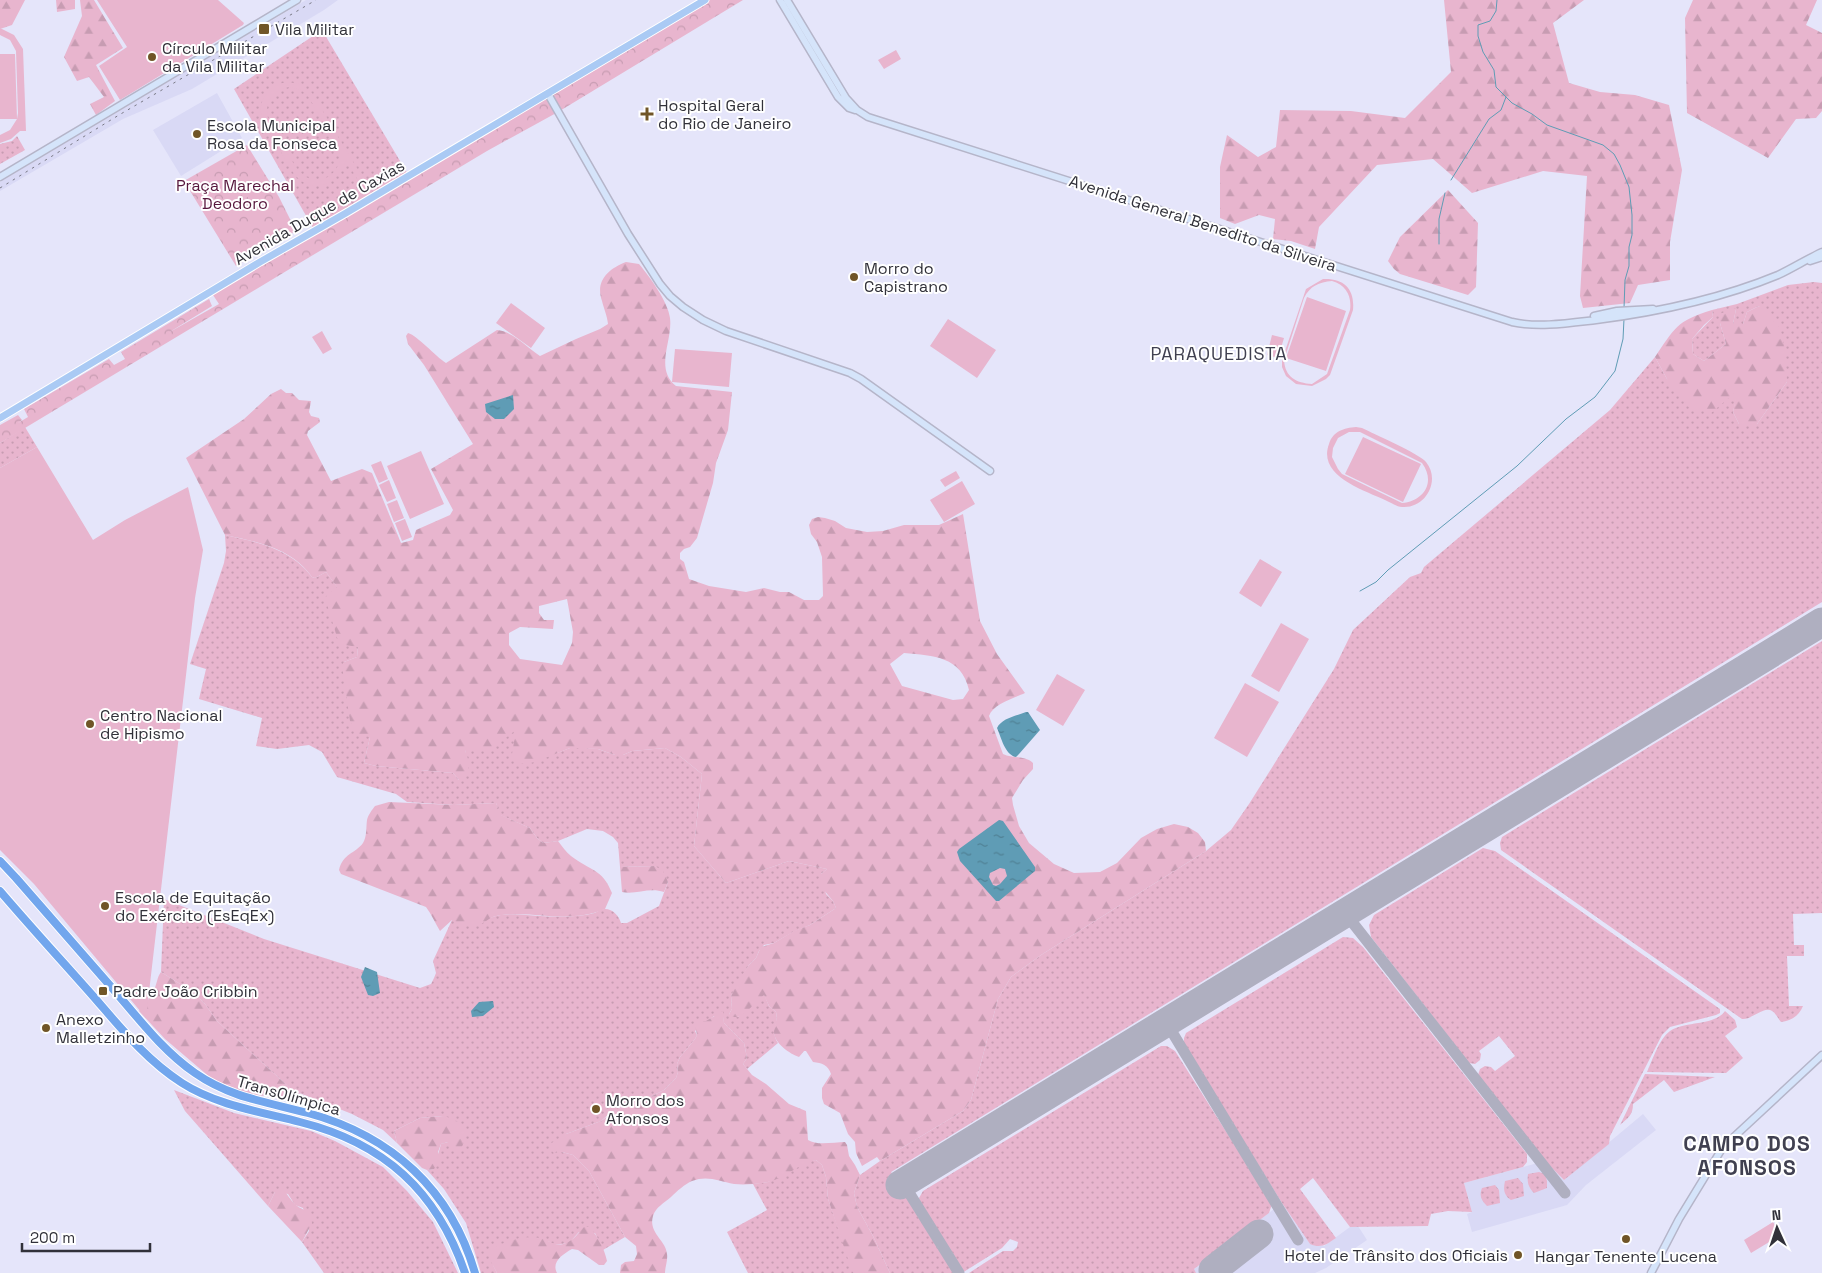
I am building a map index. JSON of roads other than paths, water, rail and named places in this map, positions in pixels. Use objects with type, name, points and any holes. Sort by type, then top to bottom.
[{"type":"highway","name":"TransOlímpica","points":[[0,861],[163,1046],[194,1073],[219,1088],[254,1101],[308,1113],[351,1128],[401,1159],[421,1177],[450,1213],[469,1252],[475,1273]]},
{"type":"highway","name":"TransOlímpica","points":[[0,891],[138,1047],[166,1072],[203,1094],[245,1109],[299,1122],[344,1137],[392,1165],[425,1197],[438,1214],[465,1273]]},
{"type":"highway","points":[[0,895],[32,931],[45,942]]},
{"type":"main road","points":[[0,177],[297,0]]},
{"type":"main road","name":"Avenida Duque de Caxias","points":[[0,418],[705,0]]},
{"type":"main road","name":"Avenida General Benedito da Silveira","points":[[780,0],[838,97],[849,108],[1253,238],[1306,257],[1516,323],[1546,324],[1555,320],[1676,307],[1724,294],[1778,274],[1822,252]]},
{"type":"main road","points":[[787,0],[842,92],[859,112]]},
{"type":"main road","points":[[548,94],[628,234],[660,284],[683,307],[703,320],[726,331],[850,373],[990,472]]},
{"type":"main road","name":"Avenida General Benedito da Silveira","points":[[1799,264],[1822,257]]},
{"type":"main road","points":[[1651,1273],[1679,1219],[1724,1147],[1822,1055]]},
{"type":"water","points":[[513,395],[514,409],[504,419],[495,419],[486,412],[485,404]]},
{"type":"water","points":[[1028,712],[1040,730],[1016,757],[1012,756],[1006,749],[997,728],[1006,720]]},
{"type":"water","points":[[999,820],[1003,821],[1035,867],[1035,871],[999,901],[996,901],[960,861],[957,852]],"holes":[[[1000,868],[1005,869],[1007,876],[1000,884],[993,885],[989,877],[990,873]]]},
{"type":"water","points":[[365,967],[377,972],[380,993],[373,996],[368,995],[361,977]]},
{"type":"water","points":[[493,1001],[494,1007],[483,1016],[472,1017],[471,1011],[479,1002]]},
{"type":"waterway","points":[[1497,0],[1496,11],[1490,21],[1478,25],[1478,36],[1483,52],[1494,70],[1496,87],[1512,103],[1547,125],[1603,145],[1614,154],[1620,165],[1629,187],[1632,215],[1632,235],[1629,247],[1629,266],[1625,280],[1624,308]]},
{"type":"waterway","points":[[1451,180],[1489,119],[1501,110],[1506,97]]},
{"type":"waterway","points":[[1439,244],[1439,219],[1445,193]]},
{"type":"waterway","points":[[1360,591],[1376,582],[1388,570],[1517,466],[1566,419],[1595,397],[1615,371],[1623,339],[1624,319]]},
{"type":"railway","points":[[0,188],[119,115],[316,0]]},
{"type":"place","name":"Vila Militar","points":[[264,29]]},
{"type":"place","name":"Círculo Militar da Vila Militar","points":[[152,57]]},
{"type":"place","name":"Hospital Geral do Rio de Janeiro","points":[[647,114]]},
{"type":"place","name":"Escola Municipal Rosa da Fonseca","points":[[197,134]]},
{"type":"place","name":"Morro do Capistrano","points":[[854,277]]},
{"type":"place","name":"Centro Nacional de Hipismo","points":[[90,724]]},
{"type":"place","name":"Escola de Equitação do Exército (EsEqEx)","points":[[105,906]]},
{"type":"place","name":"Padre João Cribbin","points":[[103,991]]},
{"type":"place","name":"Anexo Malletzinho","points":[[46,1028]]},
{"type":"place","name":"Morro dos Afonsos","points":[[596,1109]]},
{"type":"place","name":"Hangar Tenente Lucena","points":[[1626,1239]]},
{"type":"place","name":"Hotel de Trânsito dos Oficiais","points":[[1518,1255]]},
{"type":"district","name":"PARAQUEDISTA","points":[[1219,354]]},
{"type":"district","name":"CAMPO DOS AFONSOS","points":[[1747,1156]]},
{"type":"park label","name":"Praça Marechal Deodoro","points":[[235,194]]}]
